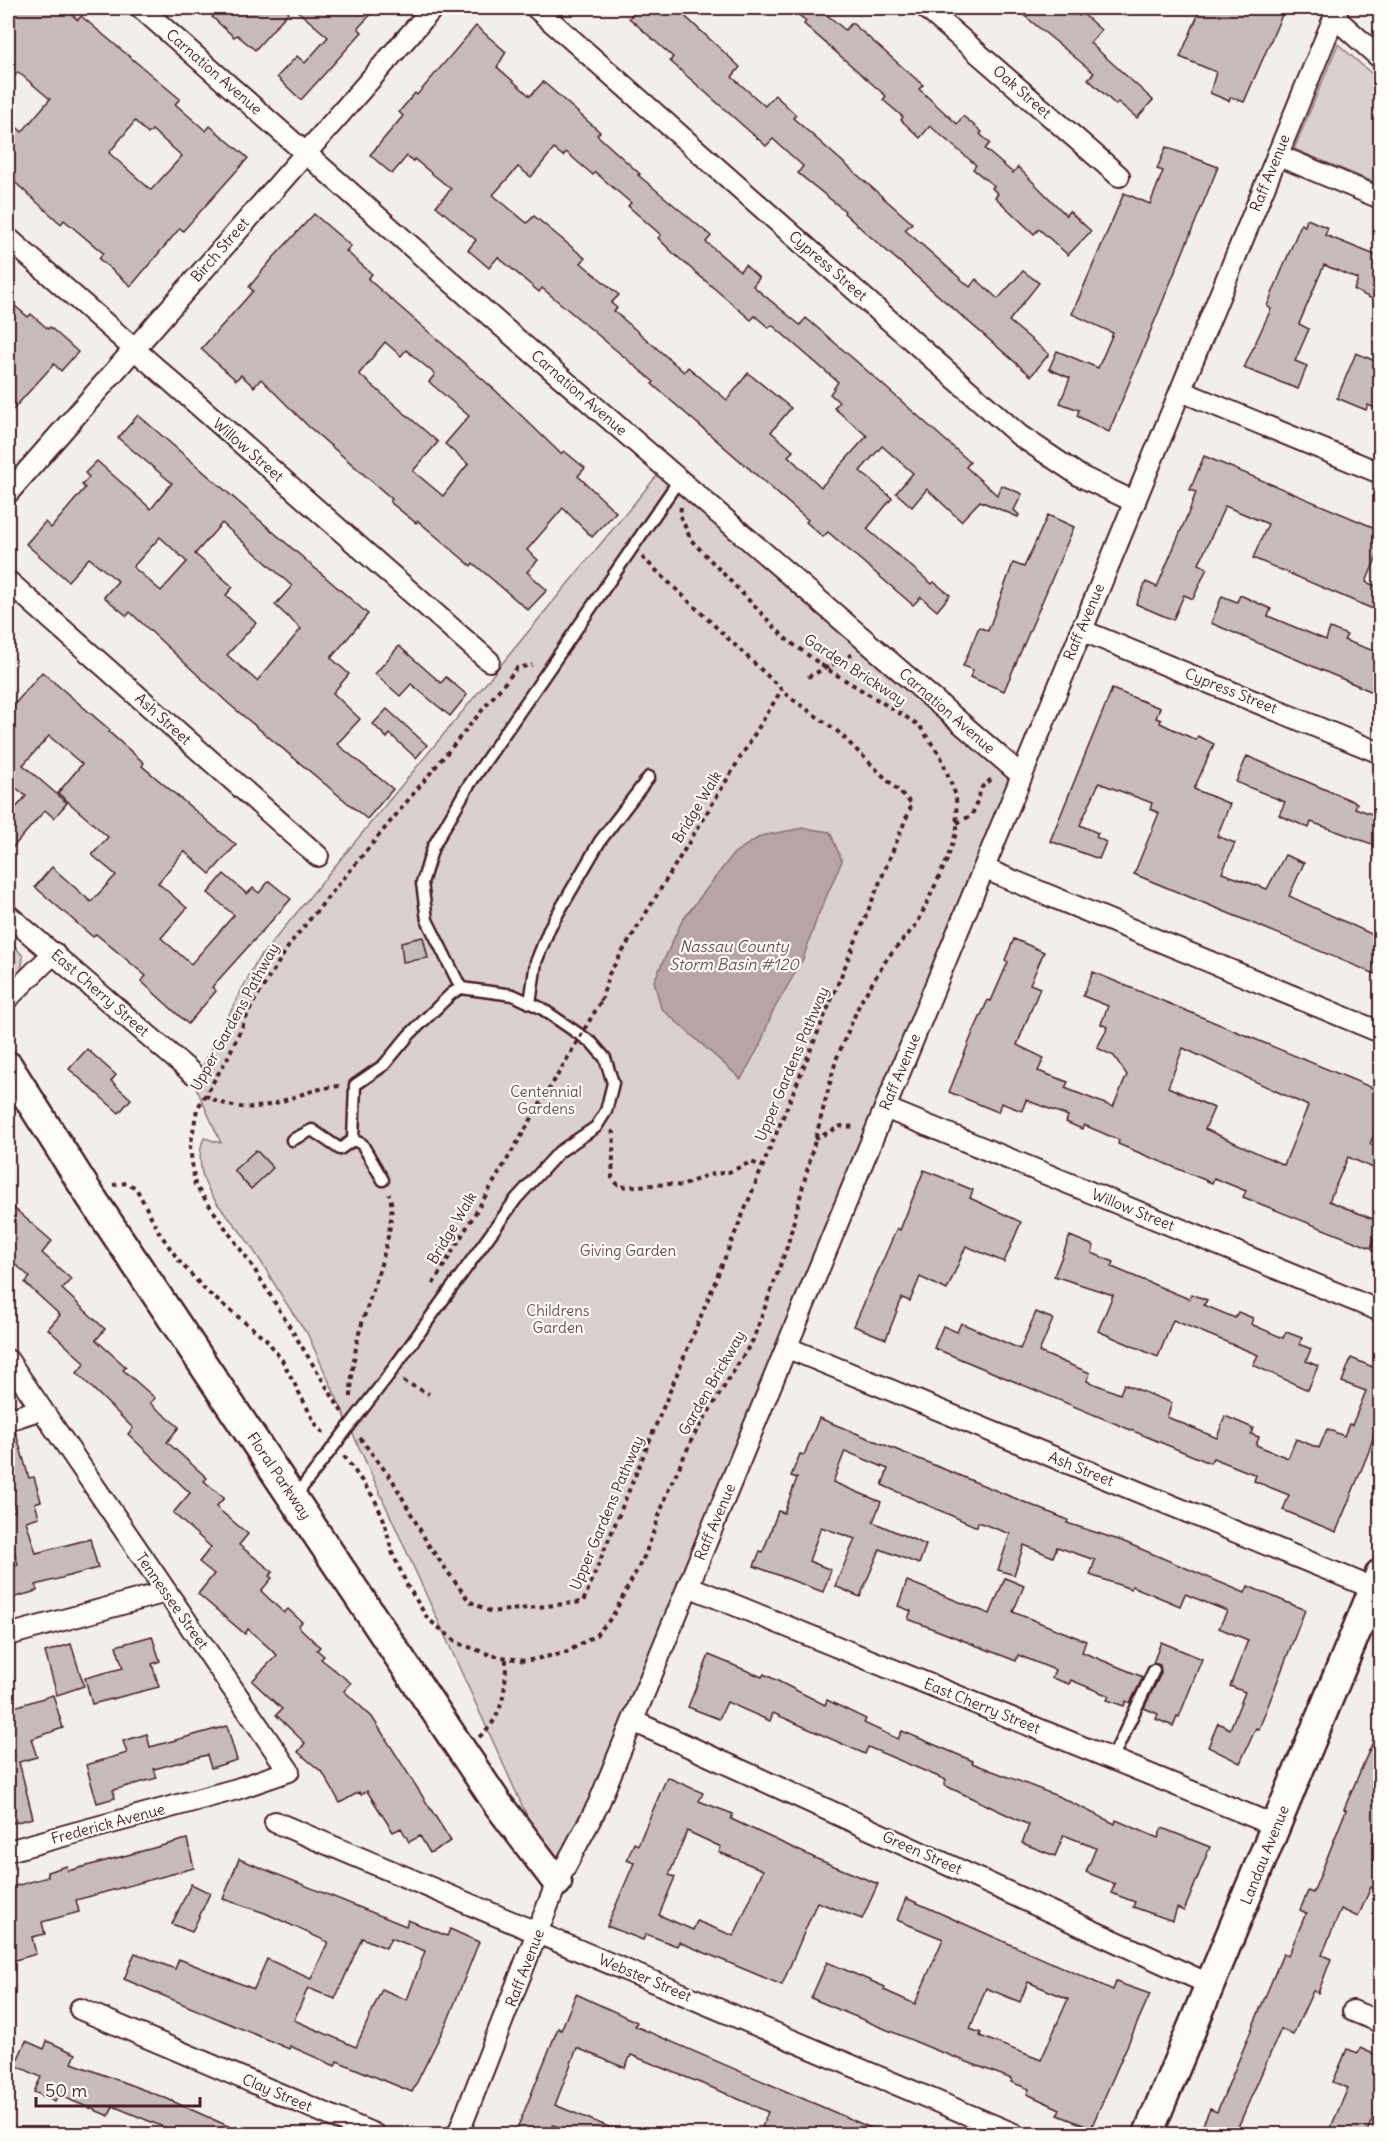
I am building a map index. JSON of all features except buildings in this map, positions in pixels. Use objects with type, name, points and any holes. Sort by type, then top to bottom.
[{"type":"street","name":"Carnation Avenue","points":[[141,8],[685,486],[1015,770]]},
{"type":"street","name":"Birch Street","points":[[8,493],[433,8]]},
{"type":"street","name":"Cypress Street","points":[[536,8],[1019,435],[1080,476],[1135,502]]},
{"type":"street","name":"Oak Street","points":[[938,11],[1119,176]]},
{"type":"street","name":"Raff Avenue","points":[[458,2134],[539,1933],[557,1882],[598,1804],[985,869],[1015,770],[1081,630],[1336,12]]},
{"type":"street","points":[[1336,12],[1380,58]]},
{"type":"street","points":[[1277,155],[1380,198]]},
{"type":"street","name":"Willow Street","points":[[8,238],[489,661]]},
{"type":"street","points":[[1181,391],[1380,473]]},
{"type":"street","name":"Ash Street","points":[[8,581],[318,856]]},
{"type":"street","name":"Cypress Street","points":[[1081,630],[1380,753]]},
{"type":"street","points":[[985,869],[1380,1032]]},
{"type":"street","name":"East Cherry Street","points":[[8,915],[192,1073]]},
{"type":"street","points":[[8,998],[54,953]]},
{"type":"street","name":"Floral Parkway","points":[[8,1066],[89,1194],[497,1803],[557,1882]]},
{"type":"street","name":"Willow Street","points":[[885,1108],[1380,1311]]},
{"type":"street","name":"Ash Street","points":[[788,1348],[1377,1582]]},
{"type":"street","name":"Tennessee Street","points":[[8,1360],[290,1771],[208,1797]]},
{"type":"street","points":[[8,1420],[41,1409]]},
{"type":"street","name":"Landau Avenue","points":[[1148,2134],[1377,1582]]},
{"type":"street","name":"East Cherry Street","points":[[688,1586],[1276,1826]]},
{"type":"street","points":[[8,1635],[166,1592]]},
{"type":"street","name":"Green Street","points":[[633,1721],[1212,1984]]},
{"type":"street","name":"Frederick Avenue","points":[[8,1851],[208,1797]]},
{"type":"street","name":"Webster Street","points":[[275,1822],[1014,2134]]},
{"type":"street","name":"Clay Street","points":[[80,2009],[374,2134]]},
{"type":"street","points":[[1353,2011],[1380,2022]]},
{"type":"lane","points":[[461,988],[426,920],[422,883],[433,847],[468,788],[633,547],[685,486]]},
{"type":"lane","points":[[530,1003],[536,962],[550,927],[600,841],[649,777]]},
{"type":"lane","points":[[294,1499],[388,1376],[516,1199],[559,1152],[581,1139],[600,1121],[606,1111],[613,1083],[605,1058],[592,1043],[530,1003],[513,995],[461,988],[452,993],[409,1035],[384,1065],[355,1085],[353,1140]]},
{"type":"lane","points":[[292,1140],[312,1130],[340,1149],[353,1140]]},
{"type":"lane","points":[[353,1140],[362,1144],[383,1180]]},
{"type":"lane","points":[[1112,1759],[1154,1670]]},
{"type":"path","name":"Garden Brickway","points":[[89,1194],[119,1182],[136,1188],[159,1232],[179,1261],[207,1292],[266,1339],[282,1360],[315,1423],[353,1466],[374,1498],[384,1520],[396,1560],[428,1619],[458,1643],[506,1658],[525,1660],[565,1653],[596,1635],[612,1617],[645,1555],[668,1491],[693,1437],[753,1340],[784,1256],[836,1060],[860,1003],[888,957],[917,924],[947,860],[957,823],[956,796],[941,757],[919,725],[827,669],[786,639],[691,540],[680,515],[685,486]]},
{"type":"path","name":"Upper Gardens Pathway","points":[[554,662],[517,668],[292,941],[253,1003],[227,1059],[197,1109],[190,1148],[195,1185],[253,1267],[318,1377],[393,1481],[429,1546],[469,1601],[491,1612],[583,1602],[912,804],[836,730],[782,689],[633,547]]},
{"type":"path","points":[[808,677],[827,669],[869,644]]},
{"type":"path","name":"Bridge Walk","points":[[428,1292],[601,1001],[609,974],[782,689]]},
{"type":"path","points":[[957,823],[972,815],[982,787],[1015,770]]},
{"type":"path","points":[[205,1095],[223,1105],[249,1108],[277,1105],[334,1086],[355,1085]]},
{"type":"path","points":[[600,1121],[614,1133],[612,1178],[620,1187],[669,1184],[682,1186],[707,1174],[729,1172],[751,1162],[762,1166]]},
{"type":"path","points":[[814,1139],[841,1126],[854,1126],[874,1134]]},
{"type":"path","points":[[350,1424],[351,1382],[358,1338],[389,1233],[393,1202],[383,1180]]},
{"type":"path","points":[[388,1376],[420,1388],[429,1395]]},
{"type":"path","points":[[479,1737],[496,1718],[501,1707],[506,1683],[506,1658]]},
{"type":"green space","points":[[1338,44],[1380,81],[1380,185],[1294,149]]},
{"type":"green space","name":"Centennial Gardens","points":[[664,467],[1021,775],[557,1882],[307,1333],[254,1251],[214,1199],[205,1183],[200,1160],[204,1138],[221,1143],[194,1083],[256,962]]},
{"type":"green space","points":[[8,938],[23,956],[20,974],[8,985]]},
{"type":"water","name":"Nassau County Storm Basin #120","points":[[803,828],[830,832],[842,861],[817,918],[803,959],[772,1013],[760,1045],[741,1079],[661,1008],[654,981],[682,921],[734,853],[761,836]]},
{"type":"park label","name":"Giving Garden","points":[[628,1251]]},
{"type":"park label","name":"Childrens Garden","points":[[558,1320]]}]
